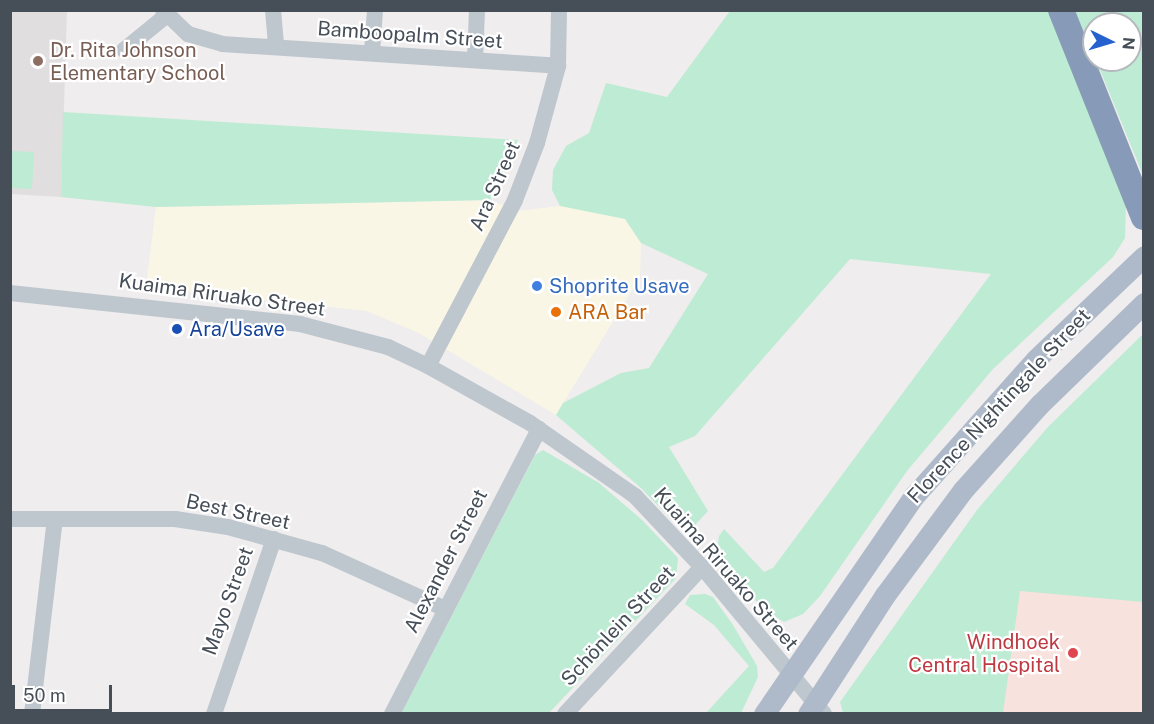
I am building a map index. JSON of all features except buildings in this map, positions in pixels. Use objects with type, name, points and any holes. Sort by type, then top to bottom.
[{"type":"highway","points":[[1061,10],[1143,217]]},
{"type":"main road","name":"Florence Nightingale Street","points":[[764,714],[788,674],[875,548],[951,452],[1036,359],[1143,256]]},
{"type":"main road","name":"Florence Nightingale Street","points":[[815,711],[885,595],[963,490],[1040,404],[1143,303]]},
{"type":"street","points":[[273,10],[276,47]]},
{"type":"street","points":[[372,52],[375,10]]},
{"type":"street","points":[[475,60],[477,10]]},
{"type":"street","name":"Ara Street","points":[[428,366],[515,200],[537,143],[558,66],[559,10]]},
{"type":"street","points":[[124,50],[165,13]]},
{"type":"street","name":"Bamboopalm Street","points":[[165,13],[188,34],[207,42],[558,66]]},
{"type":"street","name":"Kuaima Riruako Street","points":[[10,292],[300,324],[388,347],[428,366],[539,429],[635,496],[702,567],[815,711]]},
{"type":"street","name":"Alexander Street","points":[[392,714],[443,608],[539,429]]},
{"type":"street","name":"Best Street","points":[[10,519],[175,519],[274,538],[368,571],[443,608]]},
{"type":"street","points":[[32,714],[55,519]]},
{"type":"street","name":"Mayo Street","points":[[214,714],[274,538]]},
{"type":"street","name":"Schönlein Street","points":[[566,714],[702,567]]},
{"type":"shaded area","name":"Dr. Rita Johnson Elementary School","points":[[10,11],[67,11],[61,197],[11,194]]},
{"type":"shaded area","points":[[490,200],[517,211],[560,206],[615,214],[625,219],[641,243],[640,277],[556,415],[419,333],[367,311],[146,287],[156,207]]},
{"type":"shaded area","name":"Windhoek Central Hospital","points":[[1013,582],[1143,592],[1143,713],[994,714]]},
{"type":"green space","points":[[1051,10],[1126,201],[1125,238],[1113,257],[993,369],[907,471],[820,596],[803,614],[784,622],[769,613],[725,572],[717,552],[719,536],[724,529],[764,572],[773,568],[991,274],[850,259],[695,436],[669,447],[708,511],[695,525],[677,525],[641,488],[556,415],[563,403],[621,373],[649,368],[708,274],[641,243],[625,219],[560,206],[552,190],[553,170],[566,146],[589,133],[606,83],[667,97],[730,11]]},
{"type":"green space","points":[[1075,11],[1143,11],[1143,175],[1101,72],[1142,72],[1142,12],[1082,12],[1082,28]]},
{"type":"green space","points":[[63,112],[518,140],[490,200],[156,207],[61,197]]},
{"type":"green space","points":[[11,151],[34,152],[32,189],[11,188]]},
{"type":"green space","points":[[1143,334],[1143,602],[1020,591],[1003,713],[843,713],[840,702],[977,510],[1047,428]]},
{"type":"green space","points":[[543,450],[599,483],[642,520],[678,558],[676,578],[549,713],[401,714],[535,455]]},
{"type":"green space","points":[[705,594],[713,597],[733,625],[757,666],[758,677],[741,713],[706,713],[749,666],[714,625],[685,604],[690,595]]},
{"type":"place","name":"Dr. Rita Johnson Elementary School","points":[[38,61]]},
{"type":"place","name":"Shoprite Usave","points":[[537,286]]},
{"type":"place","name":"ARA Bar","points":[[556,312]]},
{"type":"place","name":"Ara/Usave","points":[[177,329]]},
{"type":"place","name":"Windhoek Central Hospital","points":[[1073,653]]}]
